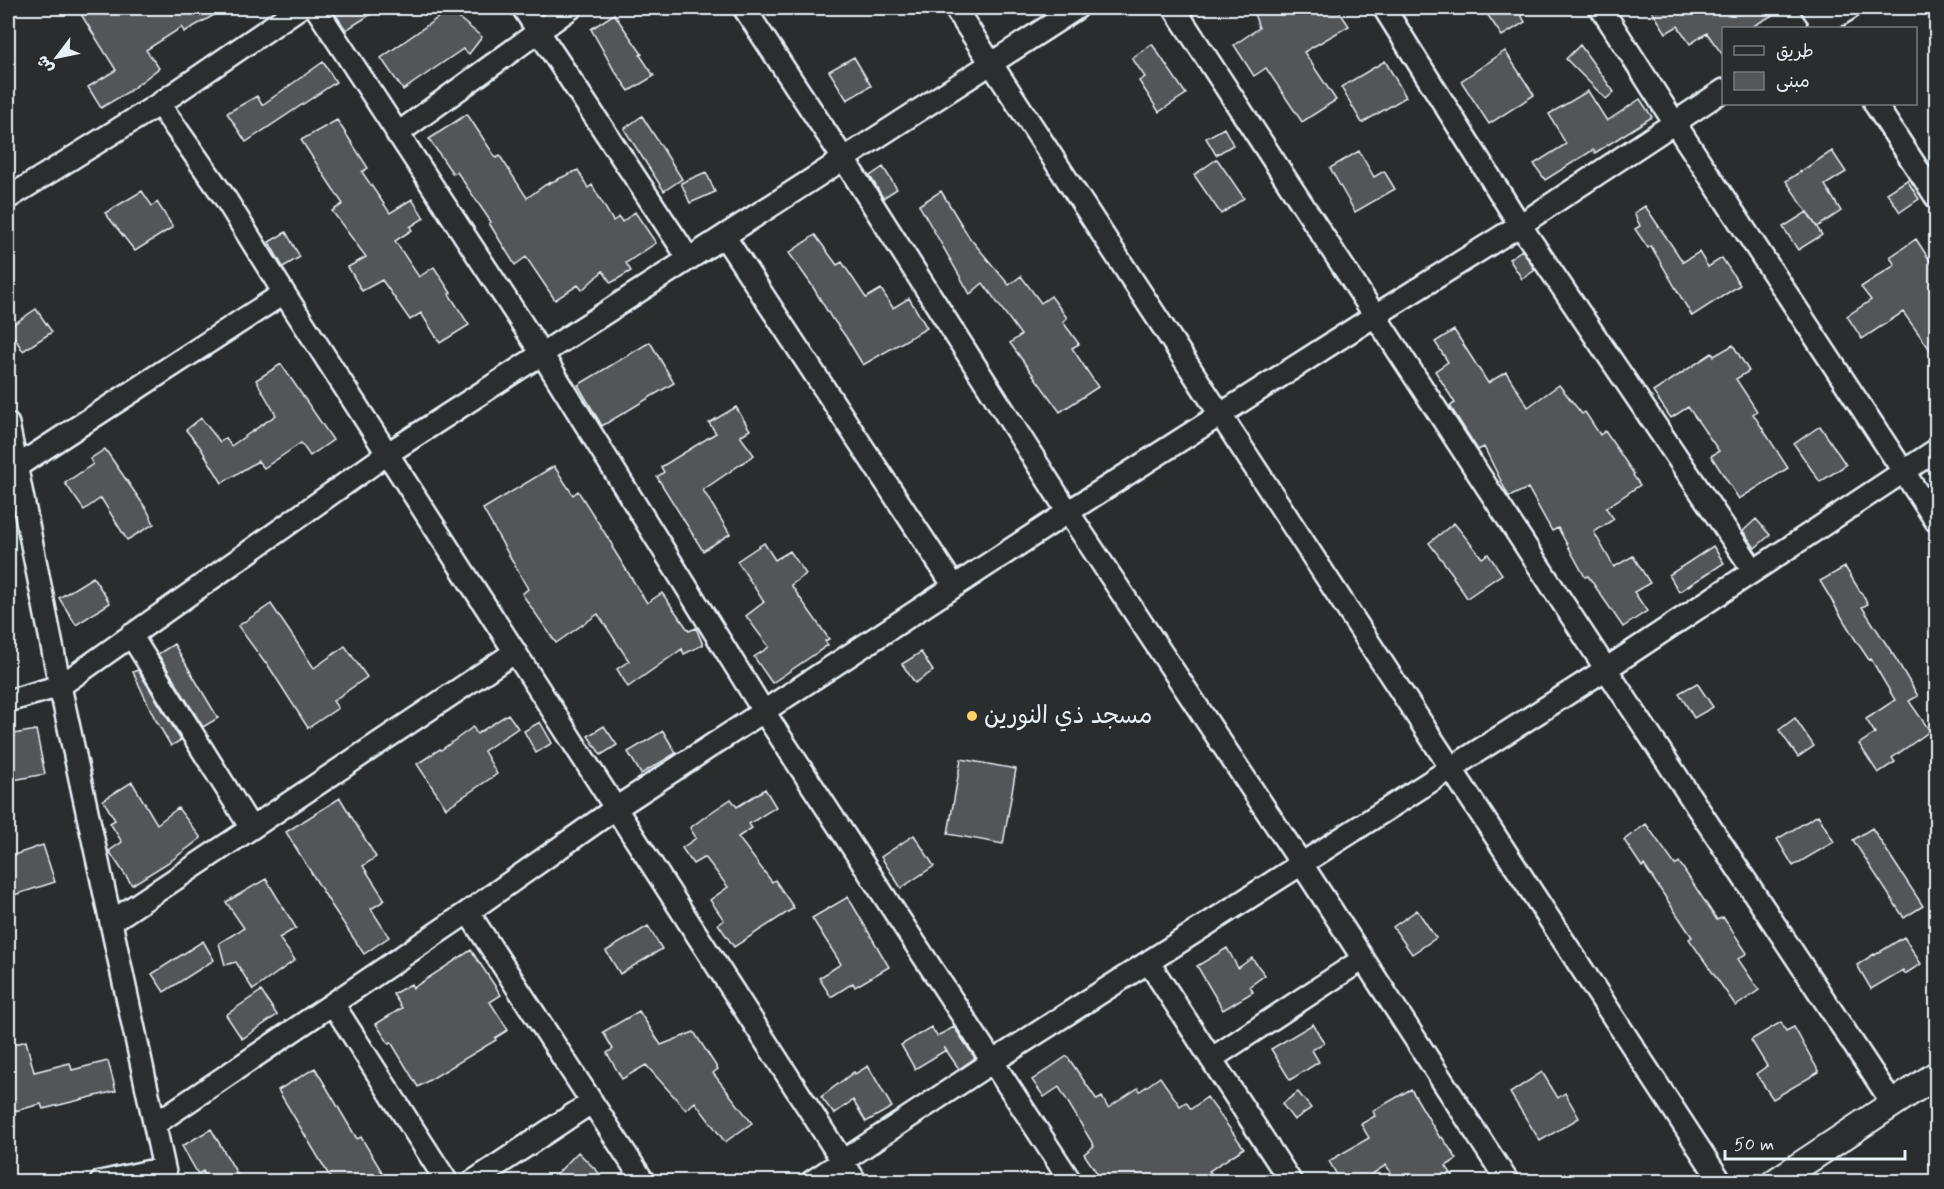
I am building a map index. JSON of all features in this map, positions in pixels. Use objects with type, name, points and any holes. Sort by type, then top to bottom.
[{"type":"street","points":[[8,198],[159,104],[299,8]]},
{"type":"street","points":[[316,8],[542,354],[764,712],[1071,1182]]},
{"type":"street","points":[[523,8],[690,259]]},
{"type":"street","points":[[397,134],[571,8]]},
{"type":"street","points":[[744,8],[843,158],[1068,512],[1301,863],[1508,1182]]},
{"type":"street","points":[[955,8],[1721,1182]]},
{"type":"street","points":[[8,701],[60,686],[387,454],[1077,8]]},
{"type":"street","points":[[1174,8],[1893,1104]]},
{"type":"street","points":[[1384,8],[1520,225],[1754,571]]},
{"type":"street","points":[[1601,8],[1936,521]]},
{"type":"street","points":[[1820,22],[1850,8]]},
{"type":"street","points":[[155,1125],[468,912],[616,808],[1068,512],[1520,225],[1722,91]]},
{"type":"street","points":[[159,104],[225,198],[387,454],[856,1182]]},
{"type":"street","points":[[1876,105],[1936,197]]},
{"type":"street","points":[[724,236],[954,586]]},
{"type":"street","points":[[16,467],[284,293]]},
{"type":"street","points":[[8,424],[60,686],[165,1175],[101,1182]]},
{"type":"street","points":[[811,1182],[1301,863],[1606,669],[1936,450]]},
{"type":"street","points":[[131,635],[251,828]]},
{"type":"street","points":[[111,922],[514,652]]},
{"type":"street","points":[[468,912],[644,1182]]},
{"type":"street","points":[[1211,1059],[1363,959]]},
{"type":"street","points":[[1149,963],[1291,1182]]},
{"type":"street","points":[[333,1004],[447,1182]]},
{"type":"street","points":[[1775,1182],[1936,1076]]},
{"type":"street","points":[[472,1182],[592,1102]]},
{"type":"building","points":[[77,8],[227,8],[184,32],[182,27],[146,50],[159,68],[128,92],[101,108],[88,87],[116,70]]},
{"type":"building","points":[[331,8],[381,8],[346,30]]},
{"type":"building","points":[[1252,8],[1337,8],[1349,26],[1304,52],[1336,100],[1302,122],[1266,68],[1254,76],[1234,45],[1259,28]]},
{"type":"building","points":[[1483,8],[1517,8],[1525,22],[1502,36]]},
{"type":"building","points":[[1650,8],[1785,8],[1752,27],[1722,27],[1722,54],[1707,33],[1690,44],[1678,26],[1666,33]]},
{"type":"building","points":[[449,10],[482,37],[469,54],[463,49],[403,90],[381,58]]},
{"type":"building","points":[[614,14],[642,54],[640,55],[654,76],[629,91],[614,70],[591,29]]},
{"type":"building","points":[[1152,44],[1186,94],[1159,112],[1139,81],[1145,77],[1132,58]]},
{"type":"building","points":[[1580,45],[1614,92],[1606,99],[1566,59]]},
{"type":"building","points":[[1505,51],[1534,95],[1489,124],[1461,81]]},
{"type":"building","points":[[854,57],[871,86],[847,100],[829,71]]},
{"type":"building","points":[[1385,61],[1406,97],[1362,123],[1341,87]]},
{"type":"building","points":[[323,62],[336,82],[246,142],[227,113],[257,96],[262,105]]},
{"type":"building","points":[[1588,91],[1607,121],[1640,99],[1652,117],[1595,153],[1593,150],[1545,180],[1534,164],[1566,144],[1549,114]]},
{"type":"building","points":[[467,114],[496,158],[500,156],[527,198],[545,185],[578,170],[588,188],[592,185],[613,221],[619,217],[622,222],[635,212],[656,243],[626,263],[631,271],[611,283],[603,271],[582,290],[578,285],[555,300],[526,257],[515,265],[489,223],[491,222],[457,172],[453,174],[429,139]]},
{"type":"building","points":[[642,116],[682,179],[664,191],[624,129]]},
{"type":"building","points":[[337,120],[368,168],[362,172],[390,213],[412,199],[424,218],[410,227],[412,230],[395,241],[419,277],[434,267],[469,325],[440,343],[421,313],[410,320],[382,280],[362,291],[348,267],[366,257],[332,211],[343,204],[301,140]]},
{"type":"building","points":[[1224,128],[1233,145],[1216,155],[1206,138]]},
{"type":"building","points":[[1359,151],[1374,177],[1384,171],[1395,189],[1355,212],[1330,168]]},
{"type":"building","points":[[1832,151],[1846,172],[1825,185],[1841,211],[1817,227],[1786,181]]},
{"type":"building","points":[[1217,159],[1244,198],[1221,214],[1194,175]]},
{"type":"building","points":[[883,167],[897,189],[883,198],[870,176]]},
{"type":"building","points":[[706,172],[715,192],[690,203],[681,183]]},
{"type":"building","points":[[1907,180],[1919,199],[1900,212],[1887,193]]},
{"type":"building","points":[[142,191],[152,206],[157,202],[173,227],[135,251],[105,213]]},
{"type":"building","points":[[941,191],[969,237],[1009,285],[1021,276],[1041,303],[1051,296],[1067,318],[1063,322],[1079,344],[1072,348],[1098,387],[1060,412],[1010,343],[1021,335],[983,283],[970,294],[919,205]]},
{"type":"building","points":[[1645,206],[1683,262],[1699,252],[1708,267],[1722,258],[1740,285],[1692,316],[1651,246],[1648,248],[1635,229],[1640,226],[1634,213]]},
{"type":"building","points":[[1807,212],[1822,235],[1798,250],[1783,227]]},
{"type":"building","points":[[286,232],[300,257],[283,267],[269,242]]},
{"type":"building","points":[[815,235],[837,265],[842,262],[866,298],[881,289],[893,308],[909,298],[927,328],[863,365],[789,253]]},
{"type":"building","points":[[1916,239],[1936,270],[1936,358],[1903,312],[1862,339],[1847,316],[1871,300],[1861,287],[1895,265],[1890,257]]},
{"type":"building","points":[[1522,250],[1535,270],[1522,279],[1509,259]]},
{"type":"building","points":[[36,309],[52,332],[23,351],[8,328]]},
{"type":"building","points":[[1454,330],[1488,383],[1506,372],[1528,407],[1559,385],[1582,414],[1585,412],[1600,435],[1605,431],[1634,474],[1640,485],[1606,508],[1614,519],[1594,532],[1614,567],[1633,556],[1650,583],[1634,592],[1647,611],[1623,627],[1588,576],[1585,577],[1558,528],[1552,531],[1528,488],[1509,497],[1484,447],[1478,450],[1450,406],[1455,403],[1435,371],[1448,362],[1435,342]]},
{"type":"building","points":[[650,342],[674,383],[602,426],[578,385]]},
{"type":"building","points":[[1733,345],[1749,371],[1736,379],[1757,411],[1753,414],[1788,468],[1739,499],[1711,456],[1719,451],[1688,407],[1671,418],[1653,392],[1712,353],[1714,356]]},
{"type":"building","points":[[281,364],[333,440],[310,456],[301,443],[264,468],[258,461],[222,483],[200,447],[186,430],[201,418],[220,442],[226,438],[231,446],[276,415],[256,380]]},
{"type":"building","points":[[736,407],[750,430],[740,436],[754,455],[703,490],[730,534],[703,551],[657,477],[664,472],[661,467],[716,433],[709,423]]},
{"type":"building","points":[[1820,426],[1846,465],[1820,482],[1794,444]]},
{"type":"building","points":[[105,449],[154,524],[127,540],[101,498],[84,510],[65,483],[93,464],[90,459]]},
{"type":"building","points":[[554,466],[573,495],[578,491],[647,603],[662,593],[689,631],[696,628],[703,645],[684,654],[682,649],[628,687],[617,669],[629,661],[598,614],[556,643],[522,594],[528,589],[483,509]]},
{"type":"building","points":[[1756,519],[1770,535],[1755,548],[1743,531]]},
{"type":"building","points":[[1454,523],[1482,558],[1488,554],[1502,574],[1467,598],[1454,576],[1429,543]]},
{"type":"building","points":[[764,543],[775,560],[790,551],[806,574],[791,585],[829,639],[825,641],[828,645],[772,683],[754,657],[769,647],[746,616],[764,602],[737,561]]},
{"type":"building","points":[[1713,546],[1724,563],[1679,592],[1669,575]]},
{"type":"building","points":[[1845,567],[1868,604],[1862,607],[1918,696],[1909,701],[1930,731],[1892,758],[1895,762],[1878,773],[1859,744],[1875,733],[1866,719],[1895,700],[1820,581]]},
{"type":"building","points":[[93,577],[110,603],[76,625],[59,598]]},
{"type":"building","points":[[271,604],[314,668],[345,646],[367,677],[333,701],[338,708],[308,728],[266,662],[238,626]]},
{"type":"building","points":[[174,644],[218,718],[203,727],[158,654]]},
{"type":"building","points":[[921,652],[933,671],[915,683],[902,664]]},
{"type":"building","points":[[138,670],[181,740],[171,746],[154,717],[133,672]]},
{"type":"building","points":[[1697,683],[1713,707],[1694,718],[1679,693]]},
{"type":"building","points":[[508,714],[518,728],[484,751],[497,774],[446,808],[417,764],[473,727],[477,734]]},
{"type":"building","points":[[1795,718],[1814,746],[1798,757],[1779,730]]},
{"type":"building","points":[[540,722],[552,743],[536,753],[524,731]]},
{"type":"building","points":[[604,726],[617,745],[601,755],[588,736]]},
{"type":"building","points":[[36,730],[45,774],[8,781],[8,735]]},
{"type":"building","points":[[663,731],[676,753],[641,774],[628,752]]},
{"type":"building","points":[[961,759],[1016,769],[1003,844],[948,834]]},
{"type":"building","points":[[132,782],[157,824],[178,808],[201,838],[172,860],[132,885],[109,851],[122,842],[110,823],[115,820],[103,800]]},
{"type":"building","points":[[765,789],[776,807],[749,824],[752,828],[738,837],[772,882],[775,880],[794,908],[734,947],[718,924],[724,920],[710,900],[728,887],[705,857],[693,864],[682,848],[696,838],[690,828],[710,813],[731,799],[737,807]]},
{"type":"building","points":[[340,798],[376,857],[363,866],[385,900],[371,909],[389,937],[364,954],[286,832]]},
{"type":"building","points":[[1818,815],[1834,842],[1793,866],[1777,839]]},
{"type":"building","points":[[1646,824],[1675,865],[1679,862],[1717,920],[1723,917],[1747,953],[1738,959],[1759,990],[1736,1006],[1689,939],[1692,937],[1644,865],[1642,867],[1624,840]]},
{"type":"building","points":[[1872,828],[1923,906],[1904,918],[1853,840]]},
{"type":"building","points":[[914,835],[934,866],[901,888],[881,857]]},
{"type":"building","points":[[43,845],[55,882],[8,897],[8,857]]},
{"type":"building","points":[[266,879],[296,928],[279,938],[295,960],[253,990],[236,962],[225,965],[219,943],[244,928],[226,902]]},
{"type":"building","points":[[848,897],[889,967],[855,987],[853,983],[831,997],[819,978],[841,964],[812,918]]},
{"type":"building","points":[[1417,910],[1436,938],[1412,954],[1393,927]]},
{"type":"building","points":[[648,926],[662,949],[620,974],[606,951]]},
{"type":"building","points":[[1904,937],[1921,964],[1905,974],[1903,970],[1871,989],[1857,965]]},
{"type":"building","points":[[203,941],[214,960],[164,992],[152,974]]},
{"type":"building","points":[[1227,948],[1238,968],[1252,958],[1265,975],[1250,986],[1253,992],[1223,1010],[1197,966]]},
{"type":"building","points":[[471,950],[501,995],[490,1002],[508,1030],[495,1038],[496,1040],[418,1087],[391,1042],[389,1044],[376,1024],[402,1008],[393,994],[411,984],[413,988]]},
{"type":"building","points":[[261,991],[277,1015],[242,1039],[226,1015]]},
{"type":"building","points":[[639,1011],[661,1045],[694,1032],[718,1069],[713,1073],[752,1123],[725,1142],[695,1102],[686,1110],[646,1065],[622,1079],[607,1053],[613,1049],[603,1032]]},
{"type":"building","points":[[1781,1022],[1786,1031],[1794,1027],[1819,1072],[1773,1099],[1756,1074],[1767,1066],[1751,1040]]},
{"type":"building","points":[[1313,1024],[1324,1043],[1312,1050],[1319,1062],[1290,1080],[1271,1049]]},
{"type":"building","points":[[931,1027],[937,1036],[954,1027],[975,1058],[959,1069],[944,1047],[946,1050],[915,1069],[901,1045]]},
{"type":"building","points":[[26,1041],[34,1072],[70,1063],[72,1070],[108,1061],[116,1091],[43,1109],[41,1104],[8,1113],[8,1046]]},
{"type":"building","points":[[1067,1056],[1097,1100],[1102,1097],[1108,1108],[1138,1088],[1140,1091],[1160,1077],[1180,1106],[1186,1102],[1191,1109],[1207,1097],[1244,1148],[1209,1171],[1211,1173],[1199,1182],[1103,1182],[1084,1154],[1094,1146],[1059,1087],[1044,1097],[1032,1080]]},
{"type":"building","points":[[868,1066],[892,1107],[866,1122],[853,1100],[834,1114],[821,1097],[854,1072],[855,1074]]},
{"type":"building","points":[[315,1068],[357,1139],[361,1137],[388,1182],[333,1182],[278,1090]]},
{"type":"building","points":[[1542,1072],[1558,1098],[1565,1093],[1579,1118],[1540,1141],[1510,1093]]},
{"type":"building","points":[[1411,1089],[1440,1138],[1442,1137],[1457,1159],[1446,1166],[1457,1182],[1397,1182],[1386,1165],[1360,1182],[1341,1182],[1329,1161],[1369,1138],[1361,1124],[1375,1116],[1373,1111]]},
{"type":"building","points":[[1298,1092],[1311,1108],[1294,1120],[1282,1104]]},
{"type":"building","points":[[211,1129],[242,1182],[209,1182],[203,1171],[198,1174],[182,1146]]},
{"type":"building","points":[[578,1152],[608,1182],[549,1182]]},
{"type":"place","name":"مسجد ذي النورين","points":[[972,716]]}]
